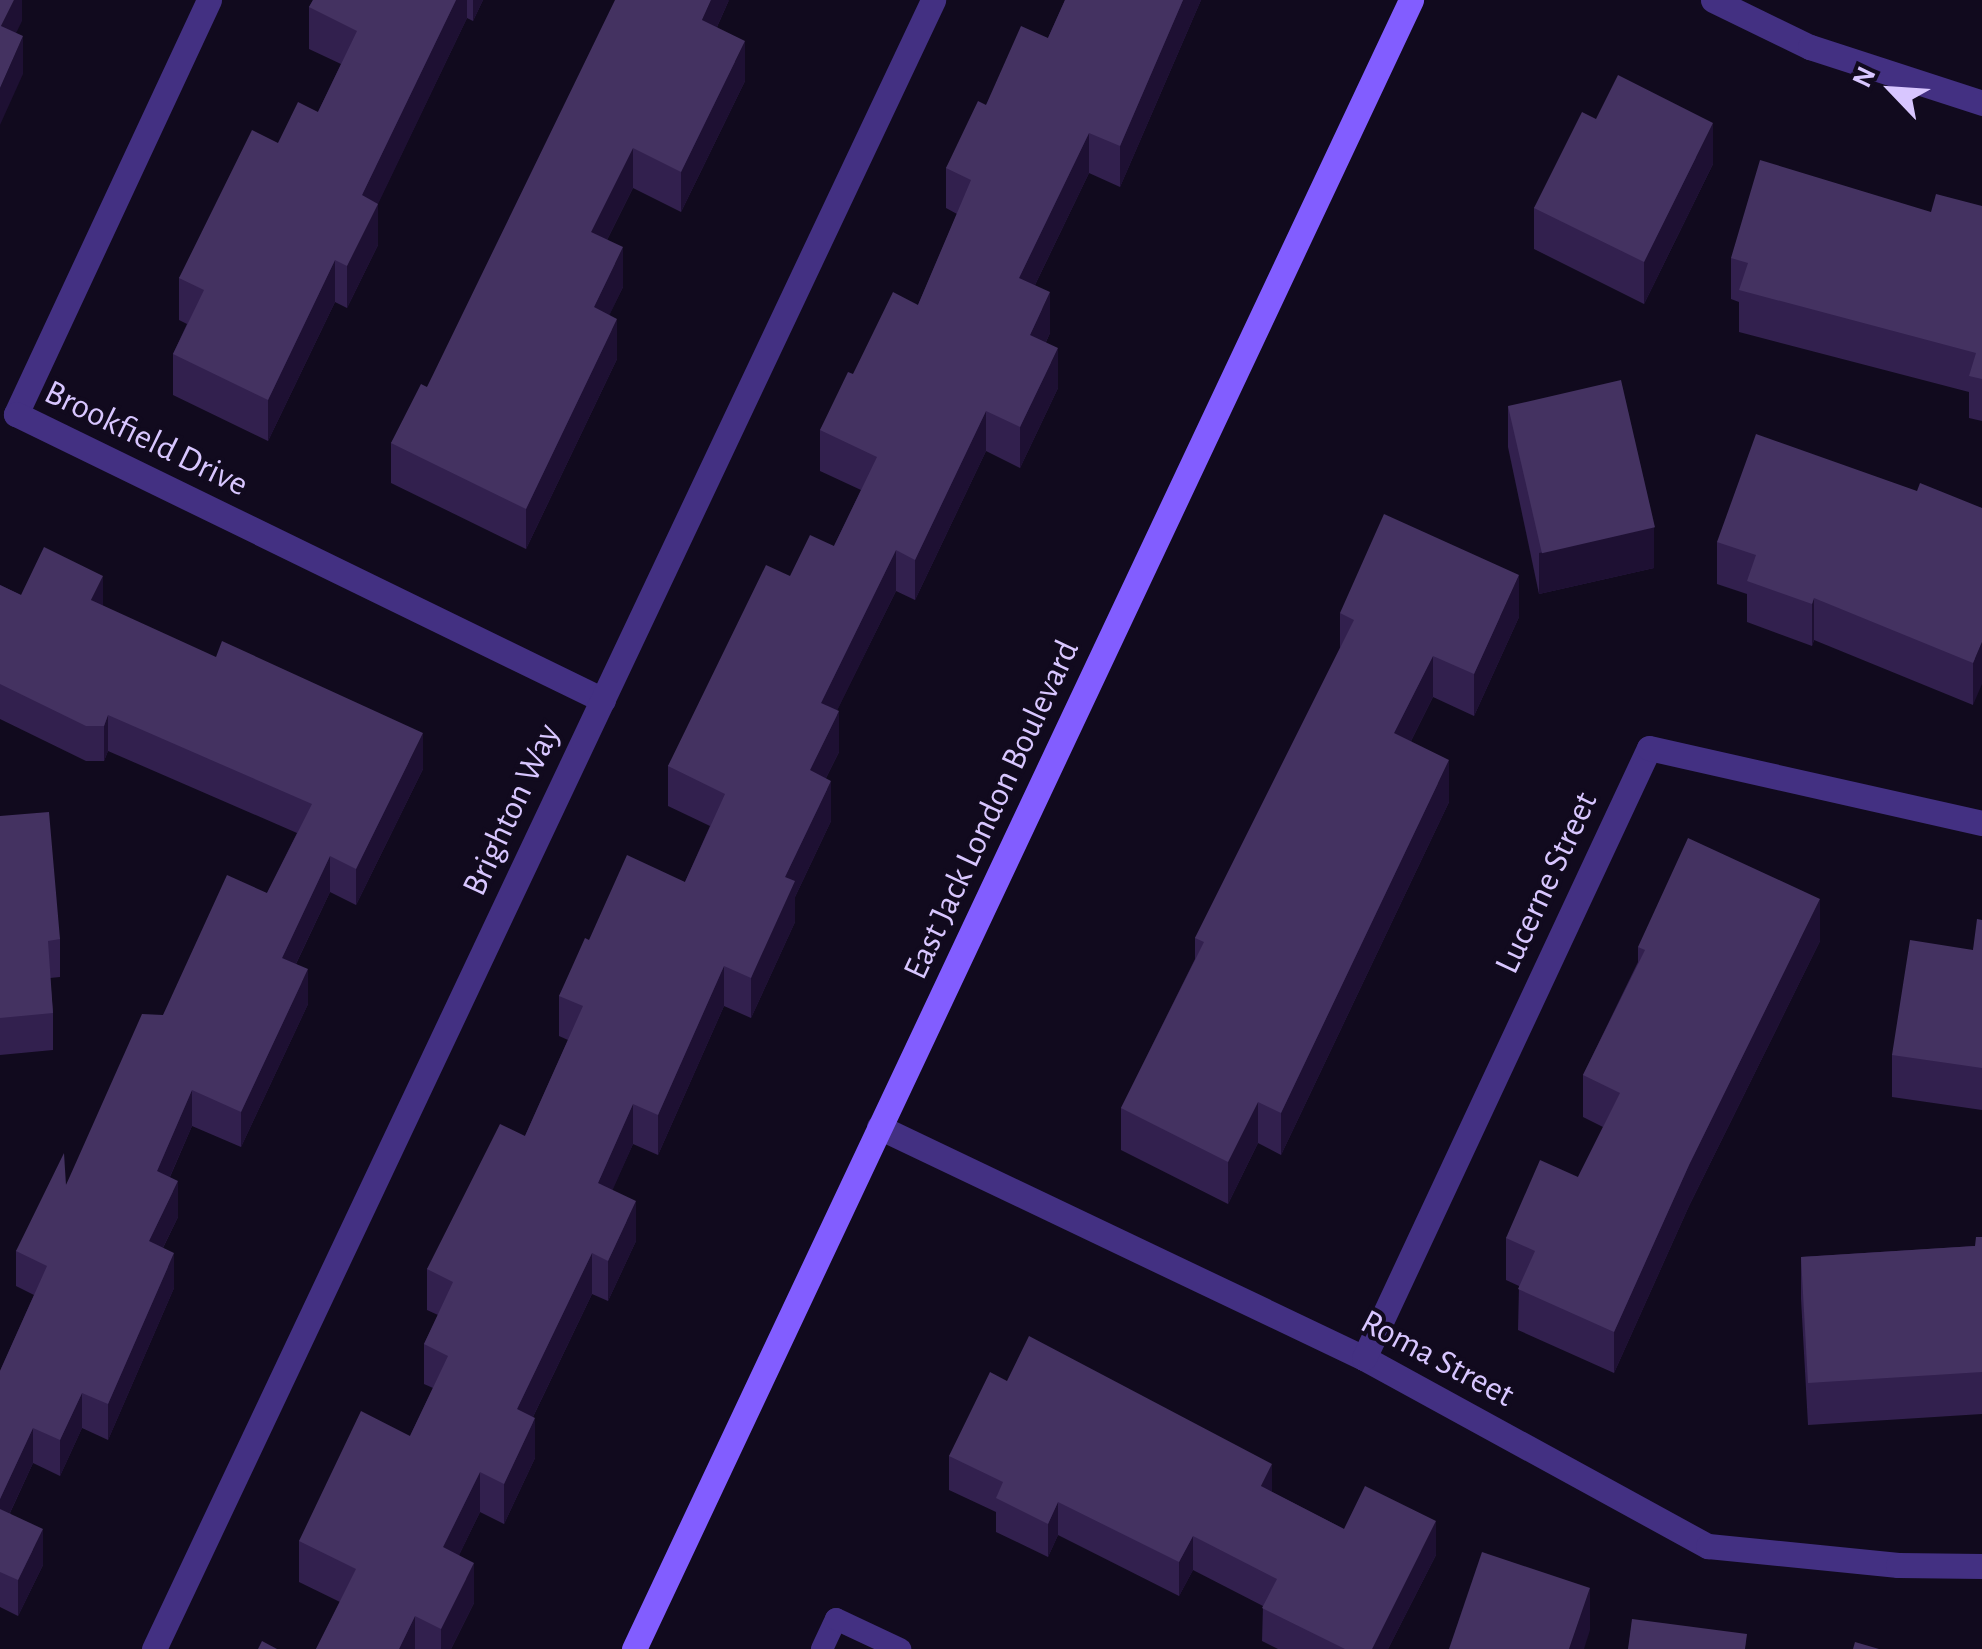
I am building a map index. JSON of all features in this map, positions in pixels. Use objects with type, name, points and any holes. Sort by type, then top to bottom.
[{"type":"main road","name":"East Jack London Boulevard","points":[[638,1648],[879,1127],[1411,0]]},
{"type":"street","name":"Brookfield Drive","points":[[209,0],[16,414],[602,700]]},
{"type":"street","name":"Brighton Way","points":[[154,1649],[933,0]]},
{"type":"street","points":[[1712,0],[1810,47],[1982,103]]},
{"type":"street","name":"Lucerne Street","points":[[1364,1358],[1649,748],[1982,823]]},
{"type":"street","name":"Roma Street","points":[[879,1127],[1364,1358],[1708,1546],[1898,1565],[1982,1566]]},
{"type":"lane","points":[[822,1649],[836,1619],[900,1649]]},
{"type":"building","points":[[0,0],[14,0],[1,26],[23,36],[0,88]]},
{"type":"building","points":[[313,0],[456,0],[362,195],[378,204],[347,266],[335,260],[268,400],[173,354],[204,290],[179,278],[252,130],[278,143],[298,102],[318,112],[357,31],[309,7]]},
{"type":"building","points":[[615,0],[711,0],[702,20],[745,41],[681,172],[633,148],[591,232],[623,247],[594,307],[617,319],[526,509],[391,443],[421,384],[427,387]]},
{"type":"building","points":[[1065,0],[1183,0],[1120,146],[1089,133],[1019,278],[1050,292],[1030,335],[1058,348],[1020,427],[986,411],[915,560],[896,550],[821,703],[839,711],[810,770],[831,781],[785,877],[795,881],[751,978],[724,966],[658,1115],[633,1104],[598,1183],[636,1201],[608,1261],[592,1253],[517,1409],[535,1418],[504,1484],[480,1472],[443,1547],[474,1563],[441,1629],[415,1616],[399,1649],[316,1649],[356,1569],[299,1541],[361,1411],[410,1436],[448,1356],[424,1344],[453,1282],[427,1269],[500,1124],[525,1136],[583,1006],[559,996],[627,855],[685,882],[725,794],[668,766],[766,565],[790,576],[810,535],[834,546],[877,457],[820,430],[893,292],[918,305],[971,180],[946,168],[978,101],[986,105],[1021,26],[1048,38]]},
{"type":"building","points":[[1618,75],[1713,123],[1644,262],[1534,208],[1582,112],[1596,119]]},
{"type":"building","points":[[1760,160],[1931,212],[1936,194],[1982,206],[1982,379],[1969,376],[1976,353],[1739,290],[1748,263],[1731,258]]},
{"type":"building","points":[[1621,380],[1655,527],[1542,553],[1508,406]]},
{"type":"building","points":[[1756,434],[1917,491],[1920,483],[1982,508],[1982,642],[1973,663],[1814,598],[1812,604],[1747,581],[1756,555],[1717,542]]},
{"type":"building","points":[[1384,514],[1519,575],[1474,674],[1433,656],[1394,733],[1449,760],[1281,1113],[1258,1102],[1228,1162],[1121,1108],[1204,942],[1195,938],[1354,620],[1340,613]]},
{"type":"building","points":[[44,547],[103,576],[91,600],[216,657],[222,641],[423,733],[356,869],[330,856],[282,958],[308,969],[241,1112],[192,1090],[157,1171],[178,1181],[149,1241],[174,1253],[108,1404],[82,1393],[60,1440],[33,1428],[0,1499],[0,1371],[47,1266],[16,1251],[64,1153],[66,1185],[142,1014],[163,1015],[227,875],[267,893],[312,804],[108,715],[104,726],[86,726],[0,684],[0,585],[21,595]]},
{"type":"building","points":[[49,812],[60,939],[48,941],[53,1013],[0,1018],[0,816]]},
{"type":"building","points":[[1688,838],[1820,899],[1689,1165],[1614,1332],[1518,1289],[1535,1251],[1506,1238],[1540,1160],[1578,1177],[1620,1093],[1583,1075],[1645,950],[1638,947]]},
{"type":"building","points":[[1977,919],[1982,920],[1982,1068],[1892,1055],[1910,940],[1973,950]]},
{"type":"building","points":[[1976,1237],[1982,1237],[1982,1372],[1808,1383],[1801,1257],[1975,1246]]},
{"type":"building","points":[[1029,1336],[1272,1464],[1261,1486],[1344,1529],[1365,1486],[1436,1521],[1372,1649],[1345,1649],[1262,1608],[1277,1579],[1193,1536],[1179,1562],[1058,1502],[1048,1524],[996,1498],[1003,1482],[949,1456],[990,1372],[1007,1381]]},
{"type":"building","points":[[0,1509],[43,1529],[18,1580],[0,1572]]},
{"type":"building","points":[[1482,1552],[1590,1588],[1569,1649],[1449,1649]]},
{"type":"building","points":[[1632,1619],[1747,1634],[1745,1649],[1628,1649]]},
{"type":"building","points":[[262,1641],[277,1649],[258,1649]]},
{"type":"building","points":[[1855,1642],[1879,1649],[1853,1649]]}]
